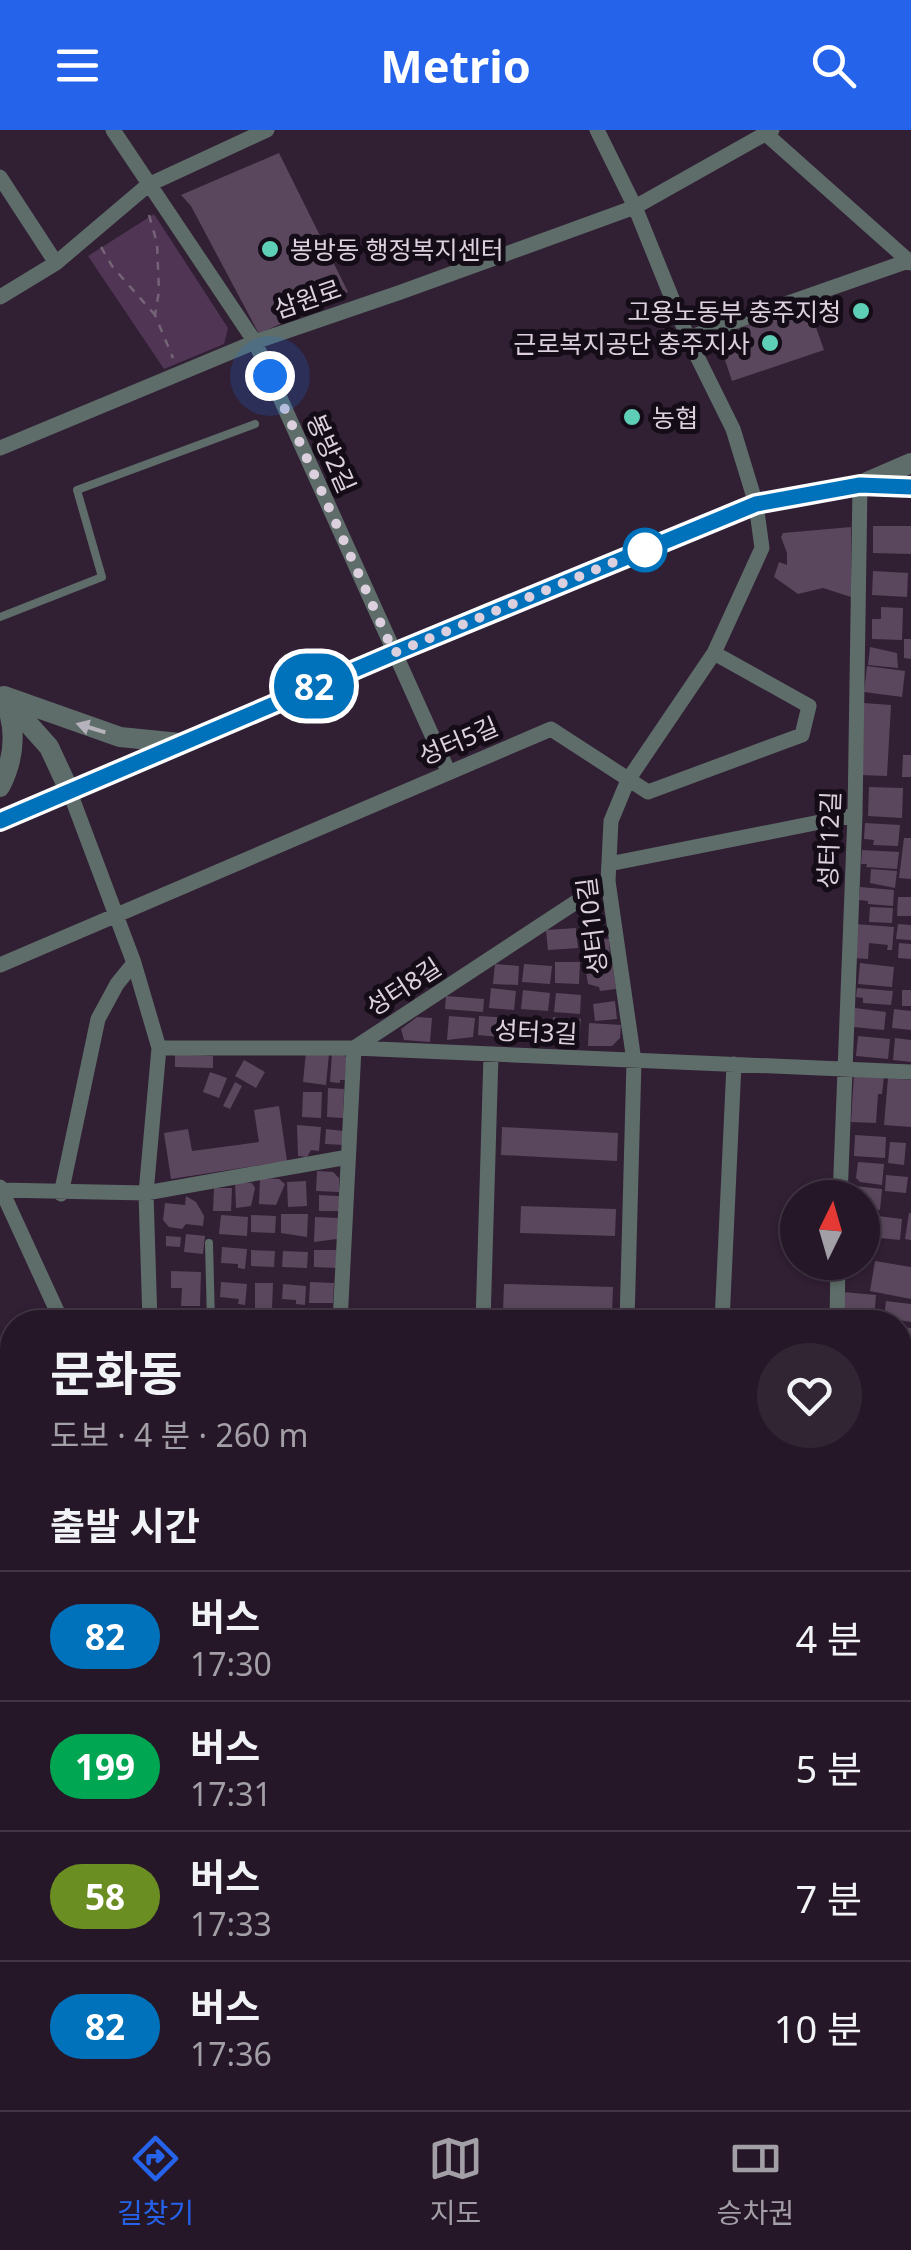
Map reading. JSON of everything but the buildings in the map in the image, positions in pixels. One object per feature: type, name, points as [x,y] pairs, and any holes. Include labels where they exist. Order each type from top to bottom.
[{"type":"street","name":"봉방2길","points":[[113,130],[255,342],[448,771]]},
{"type":"street","points":[[0,297],[56,263],[148,186],[268,130]]},
{"type":"street","points":[[598,130],[635,207],[688,338],[733,430],[756,504]]},
{"type":"street","points":[[688,338],[910,262],[769,132]]},
{"type":"street","name":"삼원로","points":[[0,448],[255,342],[635,207],[769,132]]},
{"type":"street","points":[[0,177],[56,263]]},
{"type":"street","points":[[860,485],[911,463]]},
{"type":"street","points":[[0,821],[756,504],[860,485],[911,487]]},
{"type":"street","name":"성터12길","points":[[840,1180],[855,815],[860,485]]},
{"type":"street","name":"성터10길","points":[[627,1310],[634,1061],[608,882],[610,821],[628,780],[714,653],[762,548],[756,504]]},
{"type":"street","points":[[628,780],[648,792],[802,735],[809,706],[714,653]]},
{"type":"street","points":[[2,694],[120,737],[182,743]]},
{"type":"street","points":[[0,788],[13,747],[13,720],[2,694]]},
{"type":"street","points":[[2,694],[49,747],[70,790],[134,963],[159,1048],[146,1193],[150,1310]]},
{"type":"street","name":"성터5길","points":[[0,966],[551,728],[628,780]]},
{"type":"street","points":[[609,864],[855,815]]},
{"type":"street","name":"성터8길","points":[[341,1310],[354,1048],[608,882]]},
{"type":"street","points":[[61,1194],[98,1019],[134,963]]},
{"type":"street","name":"성터3길","points":[[159,1048],[354,1048],[911,1072]]},
{"type":"street","points":[[482,1310],[491,1054]]},
{"type":"street","points":[[723,1310],[734,1064]]},
{"type":"street","points":[[56,1310],[0,1189],[61,1194],[146,1193],[348,1157]]},
{"type":"street","points":[[837,1310],[838,1280]]},
{"type":"lane","points":[[0,618],[102,577],[77,490],[255,424]]},
{"type":"lane","points":[[209,1242],[209,1310]]},
{"type":"path","points":[[149,214],[158,243],[155,316]]},
{"type":"path","points":[[101,247],[112,266],[155,316],[175,362]]},
{"type":"path","points":[[708,2110],[731,2110]]},
{"type":"shaded area","points":[[154,214],[228,328],[224,344],[164,369],[88,256]]},
{"type":"bus line","name":"82","points":[[0,821],[756,504],[860,485],[911,487]]},
{"type":"place","name":"봉방동 행정복지센터","points":[[270,249]]},
{"type":"place","name":"고용노동부 충주지청","points":[[861,311]]},
{"type":"place","name":"근로복지공단 충주지사","points":[[770,343]]},
{"type":"place","name":"농협","points":[[632,417]]},
{"type":"route","points":[[270,376],[394,653],[648,548],[645,550]]}]
